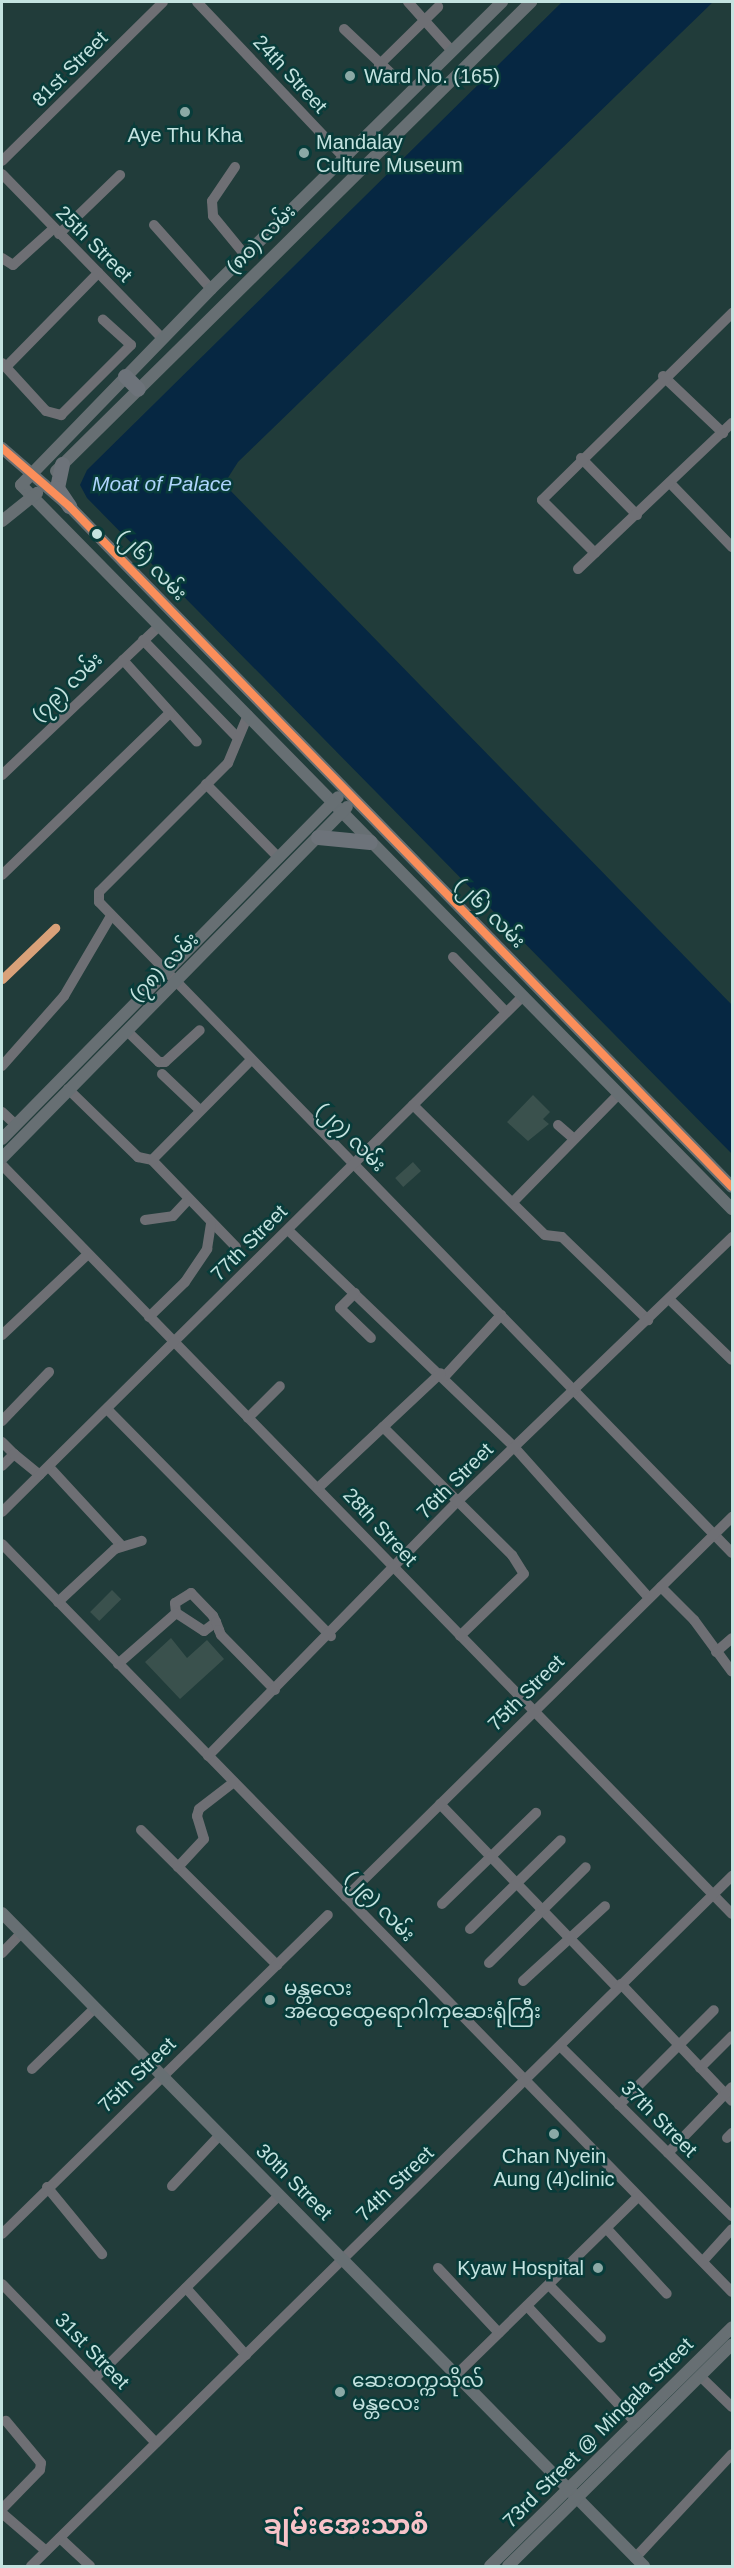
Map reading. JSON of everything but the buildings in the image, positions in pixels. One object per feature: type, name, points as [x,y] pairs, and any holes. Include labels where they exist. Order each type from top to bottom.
[{"type":"highway","points":[[125,376],[138,388]]},
{"type":"highway","points":[[62,464],[57,488],[69,507]]},
{"type":"highway","points":[[318,837],[370,842]]},
{"type":"main road","name":"(၈၀) လမ်း","points":[[21,485],[210,289],[502,2]]},
{"type":"main road","name":"(၈၀) လမ်း","points":[[2,521],[19,503],[33,497],[62,464],[138,388],[531,2]]},
{"type":"main road","name":"(၂၆) လမ်း","points":[[2,448],[17,463],[33,472],[69,507],[342,792],[732,1187]]},
{"type":"main road","points":[[17,463],[21,485],[19,503]]},
{"type":"main road","name":"(၂၆) လမ်း","points":[[21,485],[339,807],[520,998],[732,1209]]},
{"type":"main road","name":"(၇၈) လမ်း","points":[[2,1158],[68,1089],[178,982],[318,837],[339,807],[342,792]]},
{"type":"main road","name":"(၇၈) လမ်း","points":[[2,1139],[279,858],[339,807],[352,802]]},
{"type":"main road","name":"30th Street","points":[[2,1914],[343,2259],[638,2564]]},
{"type":"main road","name":"73rd Street @ Mingala Street","points":[[508,2566],[636,2423],[732,2327]]},
{"type":"main road","name":"73rd Street @ Mingala Street","points":[[490,2566],[571,2497],[701,2377],[732,2344]]},
{"type":"street","name":"81st Street","points":[[2,161],[163,2]]},
{"type":"street","name":"24th Street","points":[[197,2],[358,172]]},
{"type":"street","points":[[408,2],[452,51]]},
{"type":"street","points":[[379,65],[438,7]]},
{"type":"street","points":[[344,29],[379,65],[397,79]]},
{"type":"street","points":[[235,166],[212,201],[213,216],[245,255]]},
{"type":"street","name":"25th Street","points":[[2,174],[56,232],[162,338]]},
{"type":"street","points":[[2,258],[13,265],[56,232],[120,175]]},
{"type":"street","points":[[154,225],[210,289]]},
{"type":"street","points":[[98,273],[4,365],[46,411],[61,415],[131,345],[103,320]]},
{"type":"street","points":[[596,553],[541,504],[581,458],[663,376],[732,314]]},
{"type":"street","points":[[663,376],[723,433]]},
{"type":"street","points":[[578,569],[671,484],[732,423]]},
{"type":"street","points":[[581,458],[637,515]]},
{"type":"street","points":[[671,484],[732,547]]},
{"type":"street","name":"(၇၉) လမ်း","points":[[2,775],[159,626]]},
{"type":"street","points":[[143,640],[238,738]]},
{"type":"street","points":[[123,660],[197,742]]},
{"type":"street","points":[[2,875],[170,713]]},
{"type":"street","name":"(၂၇) လမ်း","points":[[248,715],[231,759],[99,892],[99,902],[178,982],[250,1061],[575,1388],[732,1553]]},
{"type":"street","points":[[206,784],[279,858]]},
{"type":"street","points":[[2,1066],[58,1003],[111,916]]},
{"type":"street","points":[[453,957],[506,1012]]},
{"type":"street","name":"77th Street","points":[[2,1512],[174,1344],[520,998]]},
{"type":"street","points":[[127,1031],[159,1062],[165,1062],[200,1030]]},
{"type":"street","points":[[152,1160],[250,1061]]},
{"type":"street","points":[[162,1074],[200,1110]]},
{"type":"street","points":[[68,1089],[138,1157],[152,1160],[188,1200],[236,1247]]},
{"type":"street","points":[[514,1201],[618,1096]]},
{"type":"street","points":[[413,1105],[514,1201],[545,1235],[562,1238],[648,1320]]},
{"type":"street","points":[[2,1112],[16,1125]]},
{"type":"street","points":[[558,1125],[574,1139]]},
{"type":"street","name":"28th Street","points":[[2,1165],[732,1914]]},
{"type":"street","points":[[145,1220],[173,1216],[188,1200]]},
{"type":"street","points":[[149,1317],[185,1282],[207,1249],[211,1223]]},
{"type":"street","points":[[288,1230],[443,1375],[515,1448],[649,1598]]},
{"type":"street","name":"76th Street","points":[[208,1756],[331,1636],[457,1502],[670,1300],[732,1237]]},
{"type":"street","points":[[2,1335],[88,1254]]},
{"type":"street","points":[[355,1293],[340,1308],[371,1338]]},
{"type":"street","points":[[670,1300],[732,1359]]},
{"type":"street","points":[[318,1488],[383,1426],[443,1375],[501,1315]]},
{"type":"street","points":[[2,1421],[49,1372]]},
{"type":"street","points":[[248,1418],[280,1386]]},
{"type":"street","points":[[107,1409],[331,1636]]},
{"type":"street","points":[[383,1426],[524,1574],[460,1636]]},
{"type":"street","points":[[2,1442],[40,1475]]},
{"type":"street","points":[[2,1466],[14,1454]]},
{"type":"street","points":[[48,1467],[122,1546]]},
{"type":"street","name":"75th Street","points":[[346,1898],[532,1711],[732,1517]]},
{"type":"street","points":[[58,1602],[122,1546],[142,1541]]},
{"type":"street","name":"(၂၉) လမ်း","points":[[2,1544],[732,2292]]},
{"type":"street","points":[[661,1587],[732,1672]]},
{"type":"street","points":[[176,1613],[175,1603],[188,1591],[216,1622],[221,1635],[275,1690]]},
{"type":"street","points":[[118,1664],[176,1613]]},
{"type":"street","points":[[176,1613],[206,1632],[216,1622]]},
{"type":"street","points":[[716,1652],[732,1638]]},
{"type":"street","points":[[178,1867],[204,1839],[197,1816],[199,1809],[234,1782]]},
{"type":"street","points":[[440,1804],[569,1939],[681,2044],[700,2068],[730,2094],[668,2153]]},
{"type":"street","points":[[442,1904],[536,1813]]},
{"type":"street","points":[[141,1830],[277,1965]]},
{"type":"street","points":[[470,1929],[561,1840]]},
{"type":"street","points":[[489,1963],[586,1867]]},
{"type":"street","name":"74th Street","points":[[31,2566],[526,2082],[619,1986],[732,1876]]},
{"type":"street","points":[[524,1981],[605,1906]]},
{"type":"street","name":"75th Street","points":[[2,2234],[33,2194],[47,2187],[328,1915]]},
{"type":"street","points":[[2,1953],[21,1933]]},
{"type":"street","points":[[32,2069],[95,2008]]},
{"type":"street","points":[[619,2105],[714,2010]]},
{"type":"street","points":[[700,2068],[732,2036]]},
{"type":"street","name":"37th Street","points":[[560,2046],[732,2216]]},
{"type":"street","points":[[172,2186],[219,2136]]},
{"type":"street","points":[[47,2187],[102,2254]]},
{"type":"street","points":[[94,2379],[279,2194]]},
{"type":"street","points":[[455,2376],[638,2197]]},
{"type":"street","points":[[607,2229],[667,2294]]},
{"type":"street","points":[[703,2261],[732,2229]]},
{"type":"street","points":[[438,2268],[500,2333]]},
{"type":"street","name":"31st Street","points":[[2,2284],[156,2443]]},
{"type":"street","points":[[549,2285],[601,2338]]},
{"type":"street","points":[[186,2288],[246,2355]]},
{"type":"street","points":[[527,2306],[636,2423]]},
{"type":"street","points":[[701,2377],[732,2407]]},
{"type":"street","points":[[6,2421],[41,2463],[2,2511],[46,2551]]},
{"type":"street","points":[[638,2564],[732,2454]]},
{"type":"street","points":[[60,2538],[90,2566]]},
{"type":"water","name":"Moat of Palace","points":[[562,2],[713,2],[238,462],[224,484],[732,1005],[732,1154],[87,498],[80,485],[87,470]]},
{"type":"transit line","points":[[2,448],[69,506],[732,1187]]},
{"type":"transit line","points":[[2,979],[55,928]]},
{"type":"place","name":"Ward No. (165)","points":[[350,76]]},
{"type":"place","name":"Aye Thu Kha","points":[[185,112]]},
{"type":"place","name":"Mandalay Culture Museum","points":[[304,153]]},
{"type":"place","name":"မန္တလေး အထွေထွေရောဂါကုဆေးရုံကြီး","points":[[270,2000]]},
{"type":"place","name":"Chan Nyein Aung (4)clinic","points":[[554,2134]]},
{"type":"place","name":"Kyaw Hospital","points":[[598,2268]]},
{"type":"place","name":"ဆေးတက္ကသိုလ် မန္တလေး","points":[[340,2392]]},
{"type":"district","name":"ချမ်းအေးသာစံ","points":[[346,2526]]}]
